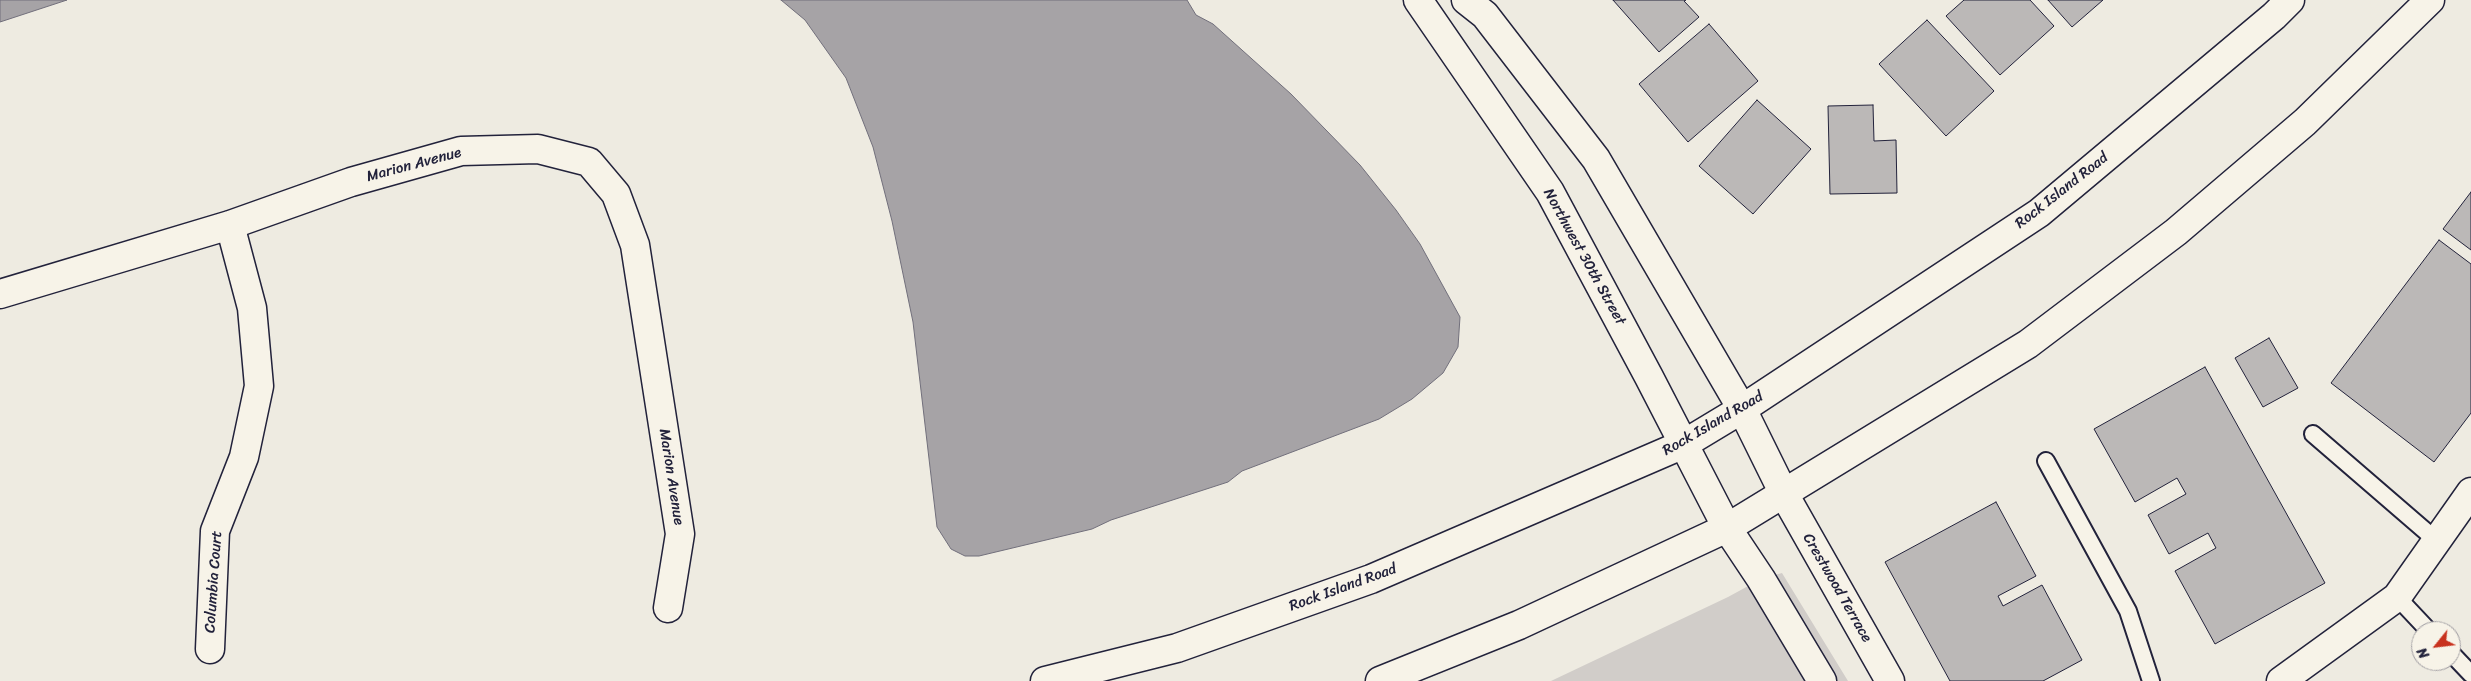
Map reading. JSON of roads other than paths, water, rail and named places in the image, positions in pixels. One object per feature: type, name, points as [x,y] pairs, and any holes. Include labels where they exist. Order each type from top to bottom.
[{"type":"street","name":"Northwest 30th Street","points":[[1418,0],[1550,192],[1727,528]]},
{"type":"street","points":[[1466,0],[1485,15],[1596,159],[1742,409],[1784,494]]},
{"type":"street","name":"Rock Island Road","points":[[1045,681],[1177,648],[1372,580],[1684,444],[1742,409],[2039,213],[2274,16],[2290,0]]},
{"type":"street","points":[[1380,681],[1518,625],[1727,528],[2028,344],[2168,238],[2305,122],[2430,0]]},
{"type":"street","name":"Marion Avenue","points":[[0,294],[230,225],[351,182],[461,151],[538,149],[589,162],[616,194],[635,244],[680,534],[668,608]]},
{"type":"street","name":"Columbia Court","points":[[210,649],[215,532],[244,457],[258,386],[252,308],[230,225]]},
{"type":"street","points":[[2281,681],[2397,597],[2471,492]]},
{"type":"street","name":"Crestwood Terrace","points":[[1784,494],[1890,681]]},
{"type":"street","points":[[1727,528],[1822,681]]},
{"type":"lane","points":[[2313,434],[2437,541]]},
{"type":"lane","points":[[2046,461],[2128,611],[2151,681]]},
{"type":"lane","points":[[2397,597],[2420,621]]},
{"type":"lane","points":[[2461,664],[2471,674]]}]
